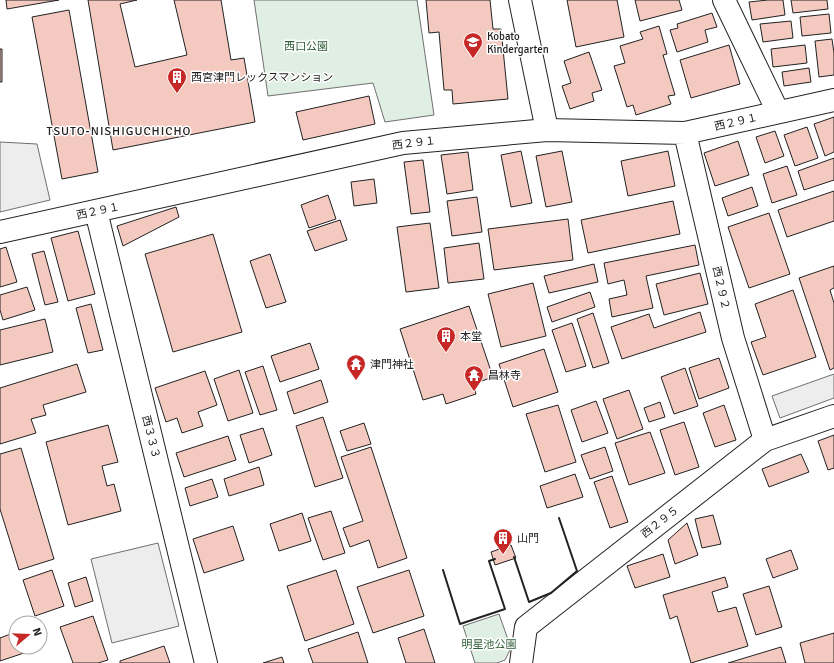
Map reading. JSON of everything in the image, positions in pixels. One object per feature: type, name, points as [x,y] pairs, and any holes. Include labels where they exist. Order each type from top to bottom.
[{"type":"street","points":[[520,0],[547,130]]},
{"type":"street","points":[[724,0],[778,112]]},
{"type":"street","name":"西２９１","points":[[0,232],[96,212],[402,143],[547,130],[685,133],[834,100]]},
{"type":"street","name":"西２９２","points":[[685,133],[733,338],[765,440]]},
{"type":"street","name":"西３３３","points":[[96,212],[206,663]]},
{"type":"street","name":"西２９５","points":[[522,663],[526,627],[765,440],[834,416]]},
{"type":"green space","name":"西口公園","points":[[254,0],[417,0],[434,115],[385,122],[373,83],[268,96]]},
{"type":"green space","name":"明星池公園","points":[[499,614],[511,648],[505,660],[497,663],[475,663],[463,626]]},
{"type":"shaded area","points":[[0,142],[37,144],[50,200],[0,212]]},
{"type":"shaded area","points":[[834,374],[834,398],[780,418],[772,396]]},
{"type":"shaded area","points":[[158,543],[179,626],[112,643],[91,559]]},
{"type":"building","points":[[6,0],[59,0],[7,9]]},
{"type":"building","name":"西宮津門レックスマンション","points":[[88,0],[137,0],[120,4],[135,67],[187,55],[174,0],[221,0],[231,60],[244,58],[255,122],[113,150]]},
{"type":"building","name":"Kobato Kindergarten","points":[[426,0],[490,0],[493,29],[501,29],[508,99],[453,104],[452,90],[444,90],[439,32],[429,33]]},
{"type":"building","points":[[567,0],[617,0],[624,37],[576,47]]},
{"type":"building","points":[[635,0],[679,0],[682,10],[640,21]]},
{"type":"building","points":[[783,0],[785,15],[752,20],[749,2]]},
{"type":"building","points":[[791,0],[827,0],[828,9],[793,13]]},
{"type":"building","points":[[69,10],[98,172],[62,179],[32,17]]},
{"type":"building","points":[[712,13],[717,27],[705,30],[708,42],[677,52],[670,30],[678,28],[677,24]]},
{"type":"building","points":[[829,14],[831,33],[802,36],[800,17]]},
{"type":"building","points":[[791,21],[793,38],[763,42],[760,24]]},
{"type":"building","points":[[659,26],[667,54],[663,55],[675,95],[668,96],[671,104],[636,115],[633,105],[627,107],[614,66],[625,63],[620,46],[643,39],[640,32]]},
{"type":"building","points":[[832,39],[834,53],[834,75],[819,77],[815,41]]},
{"type":"building","points":[[729,45],[740,84],[691,98],[680,60]]},
{"type":"building","points":[[805,45],[807,63],[773,67],[771,49]]},
{"type":"building","points":[[0,49],[2,49],[2,82],[0,82]]},
{"type":"building","points":[[589,52],[602,90],[592,93],[594,101],[570,109],[562,86],[571,83],[564,61]]},
{"type":"building","points":[[809,68],[811,82],[784,86],[782,72]]},
{"type":"building","points":[[369,96],[375,124],[303,140],[296,112]]},
{"type":"building","points":[[834,117],[834,152],[825,156],[814,124]]},
{"type":"building","points":[[807,127],[818,158],[795,166],[784,135]]},
{"type":"building","points":[[775,131],[784,156],[765,163],[756,137]]},
{"type":"building","points":[[738,141],[749,175],[715,186],[704,153]]},
{"type":"building","points":[[521,151],[532,203],[511,207],[501,155]]},
{"type":"building","points":[[562,151],[572,202],[546,207],[536,156]]},
{"type":"building","points":[[668,151],[675,186],[628,196],[621,161]]},
{"type":"building","points":[[468,152],[473,190],[447,194],[441,155]]},
{"type":"building","points":[[834,158],[834,180],[804,190],[798,171]]},
{"type":"building","points":[[423,160],[430,212],[411,214],[404,162]]},
{"type":"building","points":[[787,166],[797,195],[772,203],[763,174]]},
{"type":"building","points":[[374,179],[377,203],[354,206],[351,182]]},
{"type":"building","points":[[752,187],[758,206],[728,216],[722,198]]},
{"type":"building","points":[[834,191],[834,221],[787,237],[778,210]]},
{"type":"building","points":[[328,195],[336,219],[309,228],[301,205]]},
{"type":"building","points":[[477,197],[482,232],[452,236],[447,201]]},
{"type":"building","points":[[673,201],[680,234],[588,253],[581,220]]},
{"type":"building","points":[[176,207],[179,217],[123,246],[117,226]]},
{"type":"building","points":[[769,213],[790,274],[749,288],[728,227]]},
{"type":"building","points":[[568,219],[573,260],[494,270],[488,229]]},
{"type":"building","points":[[340,220],[347,240],[315,251],[307,231]]},
{"type":"building","points":[[430,223],[439,288],[406,292],[397,227]]},
{"type":"building","points":[[78,231],[95,294],[68,301],[51,238]]},
{"type":"building","points":[[213,234],[242,332],[173,352],[145,254]]},
{"type":"building","points":[[479,243],[484,279],[448,283],[444,248]]},
{"type":"building","points":[[695,245],[699,265],[646,276],[653,308],[612,317],[609,299],[627,295],[624,280],[608,284],[604,263]]},
{"type":"building","points":[[6,247],[17,282],[0,287],[0,249]]},
{"type":"building","points":[[44,251],[58,302],[45,305],[32,254]]},
{"type":"building","points":[[270,254],[286,302],[266,308],[250,261]]},
{"type":"building","points":[[594,264],[598,282],[549,293],[544,276]]},
{"type":"building","points":[[834,266],[834,288],[830,290],[834,303],[834,368],[830,370],[799,278]]},
{"type":"building","points":[[700,273],[708,304],[664,315],[656,284]]},
{"type":"building","points":[[533,283],[546,336],[501,347],[488,294]]},
{"type":"building","points":[[27,287],[35,310],[3,320],[0,310],[0,295]]},
{"type":"building","points":[[793,290],[816,357],[763,375],[751,342],[766,337],[755,304]]},
{"type":"building","points":[[590,292],[595,307],[552,322],[547,307]]},
{"type":"building","points":[[91,304],[103,350],[88,353],[76,308]]},
{"type":"building","name":"本堂","points":[[469,306],[493,377],[473,384],[476,394],[446,404],[443,394],[423,400],[400,329]]},
{"type":"building","points":[[700,312],[706,332],[622,359],[611,327],[649,314],[654,328]]},
{"type":"building","points":[[593,313],[609,363],[593,368],[577,319]]},
{"type":"building","points":[[45,319],[53,352],[0,365],[0,330]]},
{"type":"building","points":[[572,323],[586,366],[566,372],[552,330]]},
{"type":"building","points":[[310,343],[319,369],[280,382],[271,356]]},
{"type":"building","points":[[544,349],[558,392],[513,407],[499,364]]},
{"type":"building","points":[[719,358],[729,388],[699,399],[689,368]]},
{"type":"building","points":[[77,364],[86,392],[43,405],[46,415],[31,419],[36,433],[0,444],[0,388]]},
{"type":"building","points":[[263,366],[277,410],[260,415],[245,372]]},
{"type":"building","points":[[685,368],[698,406],[674,414],[661,377]]},
{"type":"building","points":[[239,370],[253,413],[228,421],[214,379]]},
{"type":"building","points":[[205,371],[217,405],[198,412],[203,426],[182,433],[177,418],[166,422],[155,388]]},
{"type":"building","points":[[321,380],[328,402],[294,414],[287,392]]},
{"type":"building","points":[[629,390],[643,429],[617,439],[603,399]]},
{"type":"building","points":[[596,401],[608,433],[582,442],[571,410]]},
{"type":"building","points":[[660,402],[665,417],[649,422],[644,408]]},
{"type":"building","points":[[558,405],[576,462],[545,472],[526,414]]},
{"type":"building","points":[[724,405],[736,440],[715,447],[703,413]]},
{"type":"building","points":[[323,417],[343,478],[315,487],[296,426]]},
{"type":"building","points":[[684,422],[699,467],[675,475],[660,430]]},
{"type":"building","points":[[364,423],[371,444],[347,451],[340,431]]},
{"type":"building","points":[[108,425],[118,462],[102,466],[107,486],[114,484],[121,511],[68,525],[46,442]]},
{"type":"building","points":[[263,428],[272,455],[249,463],[240,435]]},
{"type":"building","points":[[650,432],[665,473],[629,485],[615,443]]},
{"type":"building","points":[[834,435],[834,468],[828,470],[818,441]]},
{"type":"building","points":[[228,436],[236,460],[184,477],[176,453]]},
{"type":"building","points":[[371,447],[407,558],[378,568],[369,540],[350,547],[343,528],[363,521],[341,457]]},
{"type":"building","points":[[605,447],[613,471],[590,479],[581,455]]},
{"type":"building","points":[[21,448],[54,559],[19,570],[0,509],[0,454]]},
{"type":"building","points":[[801,454],[809,472],[769,487],[762,469]]},
{"type":"building","points":[[259,467],[264,485],[229,496],[224,479]]},
{"type":"building","points":[[575,474],[583,497],[547,508],[540,486]]},
{"type":"building","points":[[612,476],[628,522],[610,528],[594,482]]},
{"type":"building","points":[[212,479],[218,497],[190,506],[185,488]]},
{"type":"building","points":[[331,511],[345,553],[323,560],[308,518]]},
{"type":"building","points":[[302,513],[311,541],[279,551],[270,524]]},
{"type":"building","points":[[713,515],[721,544],[702,548],[695,519]]},
{"type":"building","points":[[687,523],[698,555],[675,564],[668,540]]},
{"type":"building","points":[[233,526],[244,560],[204,573],[193,539]]},
{"type":"building","name":"山門","points":[[511,545],[516,558],[495,565],[491,552]]},
{"type":"building","points":[[791,550],[798,569],[773,578],[766,559]]},
{"type":"building","points":[[663,554],[670,577],[635,588],[627,566]]},
{"type":"building","points":[[52,570],[64,606],[35,615],[23,580]]},
{"type":"building","points":[[336,570],[354,624],[305,641],[287,586]]},
{"type":"building","points":[[409,570],[424,616],[373,633],[357,587]]},
{"type":"building","points":[[86,577],[93,601],[75,607],[68,583]]},
{"type":"building","points":[[725,577],[728,587],[712,592],[718,612],[736,607],[748,646],[691,663],[677,616],[670,619],[663,595]]},
{"type":"building","points":[[769,586],[782,627],[756,635],[743,594]]},
{"type":"building","points":[[93,616],[108,660],[98,663],[73,663],[60,627]]},
{"type":"building","points":[[424,629],[435,663],[406,663],[398,638]]},
{"type":"building","points":[[358,632],[368,663],[313,663],[308,649]]},
{"type":"building","points":[[834,633],[834,663],[805,663],[800,643]]},
{"type":"building","points":[[8,635],[8,655],[18,655],[0,661],[0,638]]},
{"type":"building","points":[[164,646],[170,663],[120,663],[120,661]]},
{"type":"building","points":[[781,647],[786,663],[728,663]]},
{"type":"building","points":[[282,657],[284,663],[263,663]]},
{"type":"wall","points":[[514,557],[529,602],[551,593],[577,571],[559,518]]},
{"type":"wall","points":[[443,570],[460,624],[505,609],[489,561],[495,559]]},
{"type":"place","name":"Kobato Kindergarten","points":[[473,59]]},
{"type":"place","name":"西宮津門レックスマンション","points":[[177,94]]},
{"type":"place","name":"本堂","points":[[446,353]]},
{"type":"place","name":"津門神社","points":[[356,381]]},
{"type":"place","name":"昌林寺","points":[[474,392]]},
{"type":"place","name":"山門","points":[[503,555]]},
{"type":"district","name":"TSUTO-NISHIGUCHICHO","points":[[119,131]]}]
